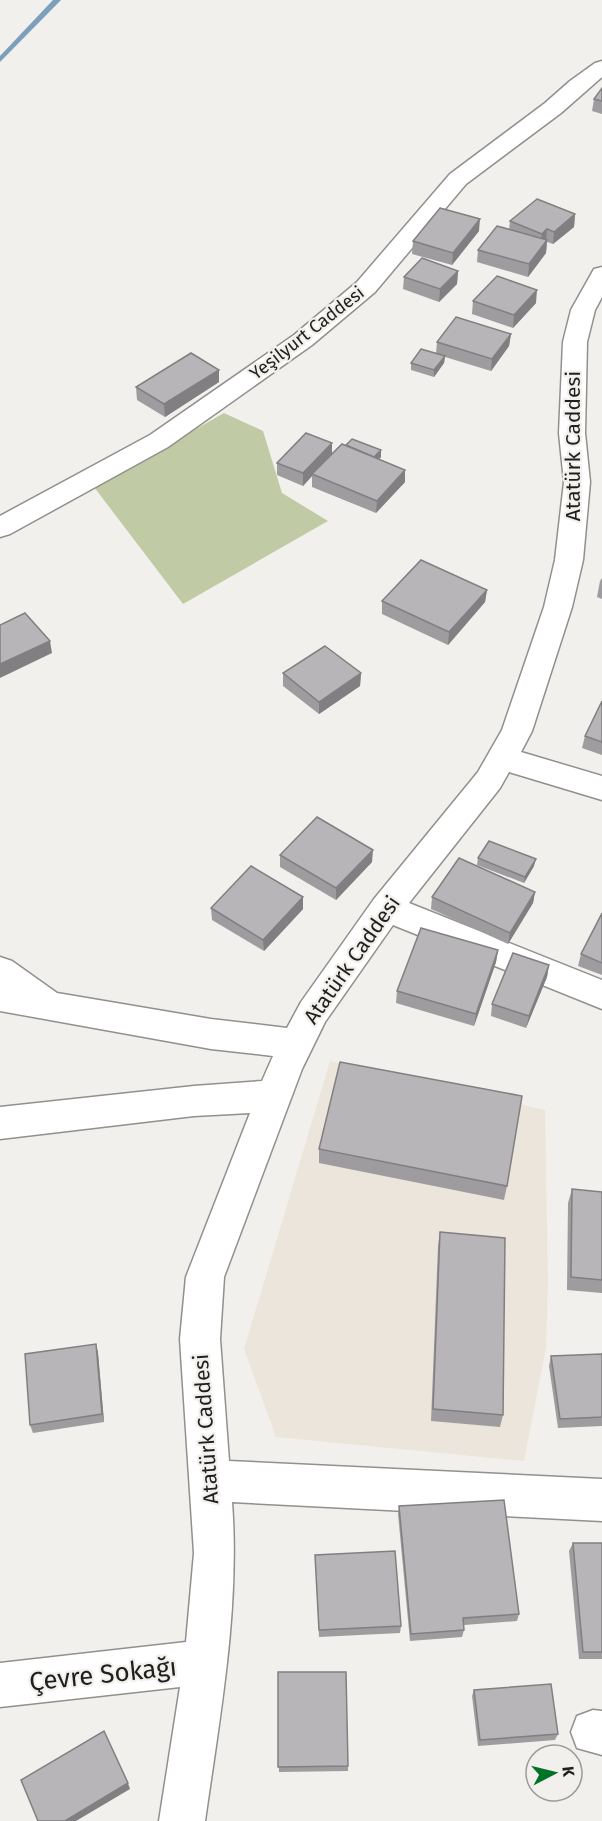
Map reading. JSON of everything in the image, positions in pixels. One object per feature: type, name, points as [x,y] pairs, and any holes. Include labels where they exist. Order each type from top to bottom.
[{"type":"street","name":"Yeşilyurt Caddesi","points":[[0,528],[159,441],[303,340],[366,287],[463,174],[553,108],[577,85],[602,68]]},
{"type":"street","name":"Atatürk Caddesi","points":[[182,1821],[207,1662],[214,1553],[200,1339],[205,1277],[297,1044],[313,1012],[386,908],[489,780],[517,731],[558,607],[569,560],[577,482],[572,433],[575,342],[583,310],[602,274]]},
{"type":"street","points":[[502,757],[541,772],[602,788]]},
{"type":"street","points":[[386,908],[602,995]]},
{"type":"street","points":[[0,971],[50,1005]]},
{"type":"street","points":[[0,997],[211,1034],[297,1044]]},
{"type":"street","points":[[0,1123],[194,1101],[276,1096]]},
{"type":"street","points":[[211,1480],[483,1496],[602,1500]]},
{"type":"street","name":"Çevre Sokağı","points":[[0,1685],[207,1662]]},
{"type":"shaded area","points":[[330,1061],[545,1110],[548,1282],[546,1348],[524,1461],[276,1437],[244,1349]]},
{"type":"green space","points":[[224,413],[263,431],[282,493],[328,521],[183,604],[94,487]]},
{"type":"building","points":[[602,88],[602,101],[594,99]]},
{"type":"building","points":[[537,199],[575,214],[554,232],[547,229],[542,234],[510,221]]},
{"type":"building","points":[[440,208],[480,219],[453,253],[413,241]]},
{"type":"building","points":[[497,226],[547,240],[529,264],[478,250]]},
{"type":"building","points":[[422,258],[458,271],[440,289],[404,277]]},
{"type":"building","points":[[497,276],[537,290],[514,315],[473,301]]},
{"type":"building","points":[[456,317],[511,334],[492,359],[437,342]]},
{"type":"building","points":[[421,349],[445,356],[434,370],[411,363]]},
{"type":"building","points":[[191,353],[219,370],[164,404],[136,387]]},
{"type":"building","points":[[306,433],[332,443],[303,473],[277,463]]},
{"type":"building","points":[[352,439],[381,450],[374,457],[346,445]]},
{"type":"building","points":[[342,444],[405,470],[377,501],[312,474]]},
{"type":"building","points":[[421,560],[487,590],[449,632],[382,601]]},
{"type":"building","points":[[25,613],[50,641],[0,664],[0,625]]},
{"type":"building","points":[[325,646],[361,673],[319,702],[283,673]]},
{"type":"building","points":[[602,701],[602,742],[585,736]]},
{"type":"building","points":[[317,817],[373,850],[336,888],[280,855]]},
{"type":"building","points":[[489,841],[536,859],[525,877],[478,858]]},
{"type":"building","points":[[459,858],[535,892],[510,933],[432,897]]},
{"type":"building","points":[[251,866],[303,897],[263,940],[211,908]]},
{"type":"building","points":[[602,913],[602,963],[581,954]]},
{"type":"building","points":[[421,928],[498,950],[476,1014],[397,991]]},
{"type":"building","points":[[513,953],[549,965],[529,1016],[492,1004]]},
{"type":"building","points":[[340,1062],[522,1096],[507,1186],[319,1149]]},
{"type":"building","points":[[572,1189],[602,1192],[602,1280],[571,1277]]},
{"type":"building","points":[[440,1232],[505,1238],[503,1415],[433,1409]]},
{"type":"building","points":[[96,1344],[102,1414],[30,1425],[25,1354]]},
{"type":"building","points":[[602,1354],[602,1417],[560,1419],[551,1356]]},
{"type":"building","points":[[504,1500],[519,1614],[463,1618],[464,1630],[411,1634],[399,1506]]},
{"type":"building","points":[[573,1543],[602,1543],[602,1652],[583,1652]]},
{"type":"building","points":[[395,1551],[401,1626],[319,1630],[315,1555]]},
{"type":"building","points":[[278,1672],[346,1672],[348,1766],[278,1767]]},
{"type":"building","points":[[551,1684],[558,1734],[480,1740],[474,1690]]},
{"type":"building","points":[[104,1731],[128,1783],[65,1821],[38,1821],[21,1780]]},
{"type":"waterway","points":[[0,60],[57,0]]}]
